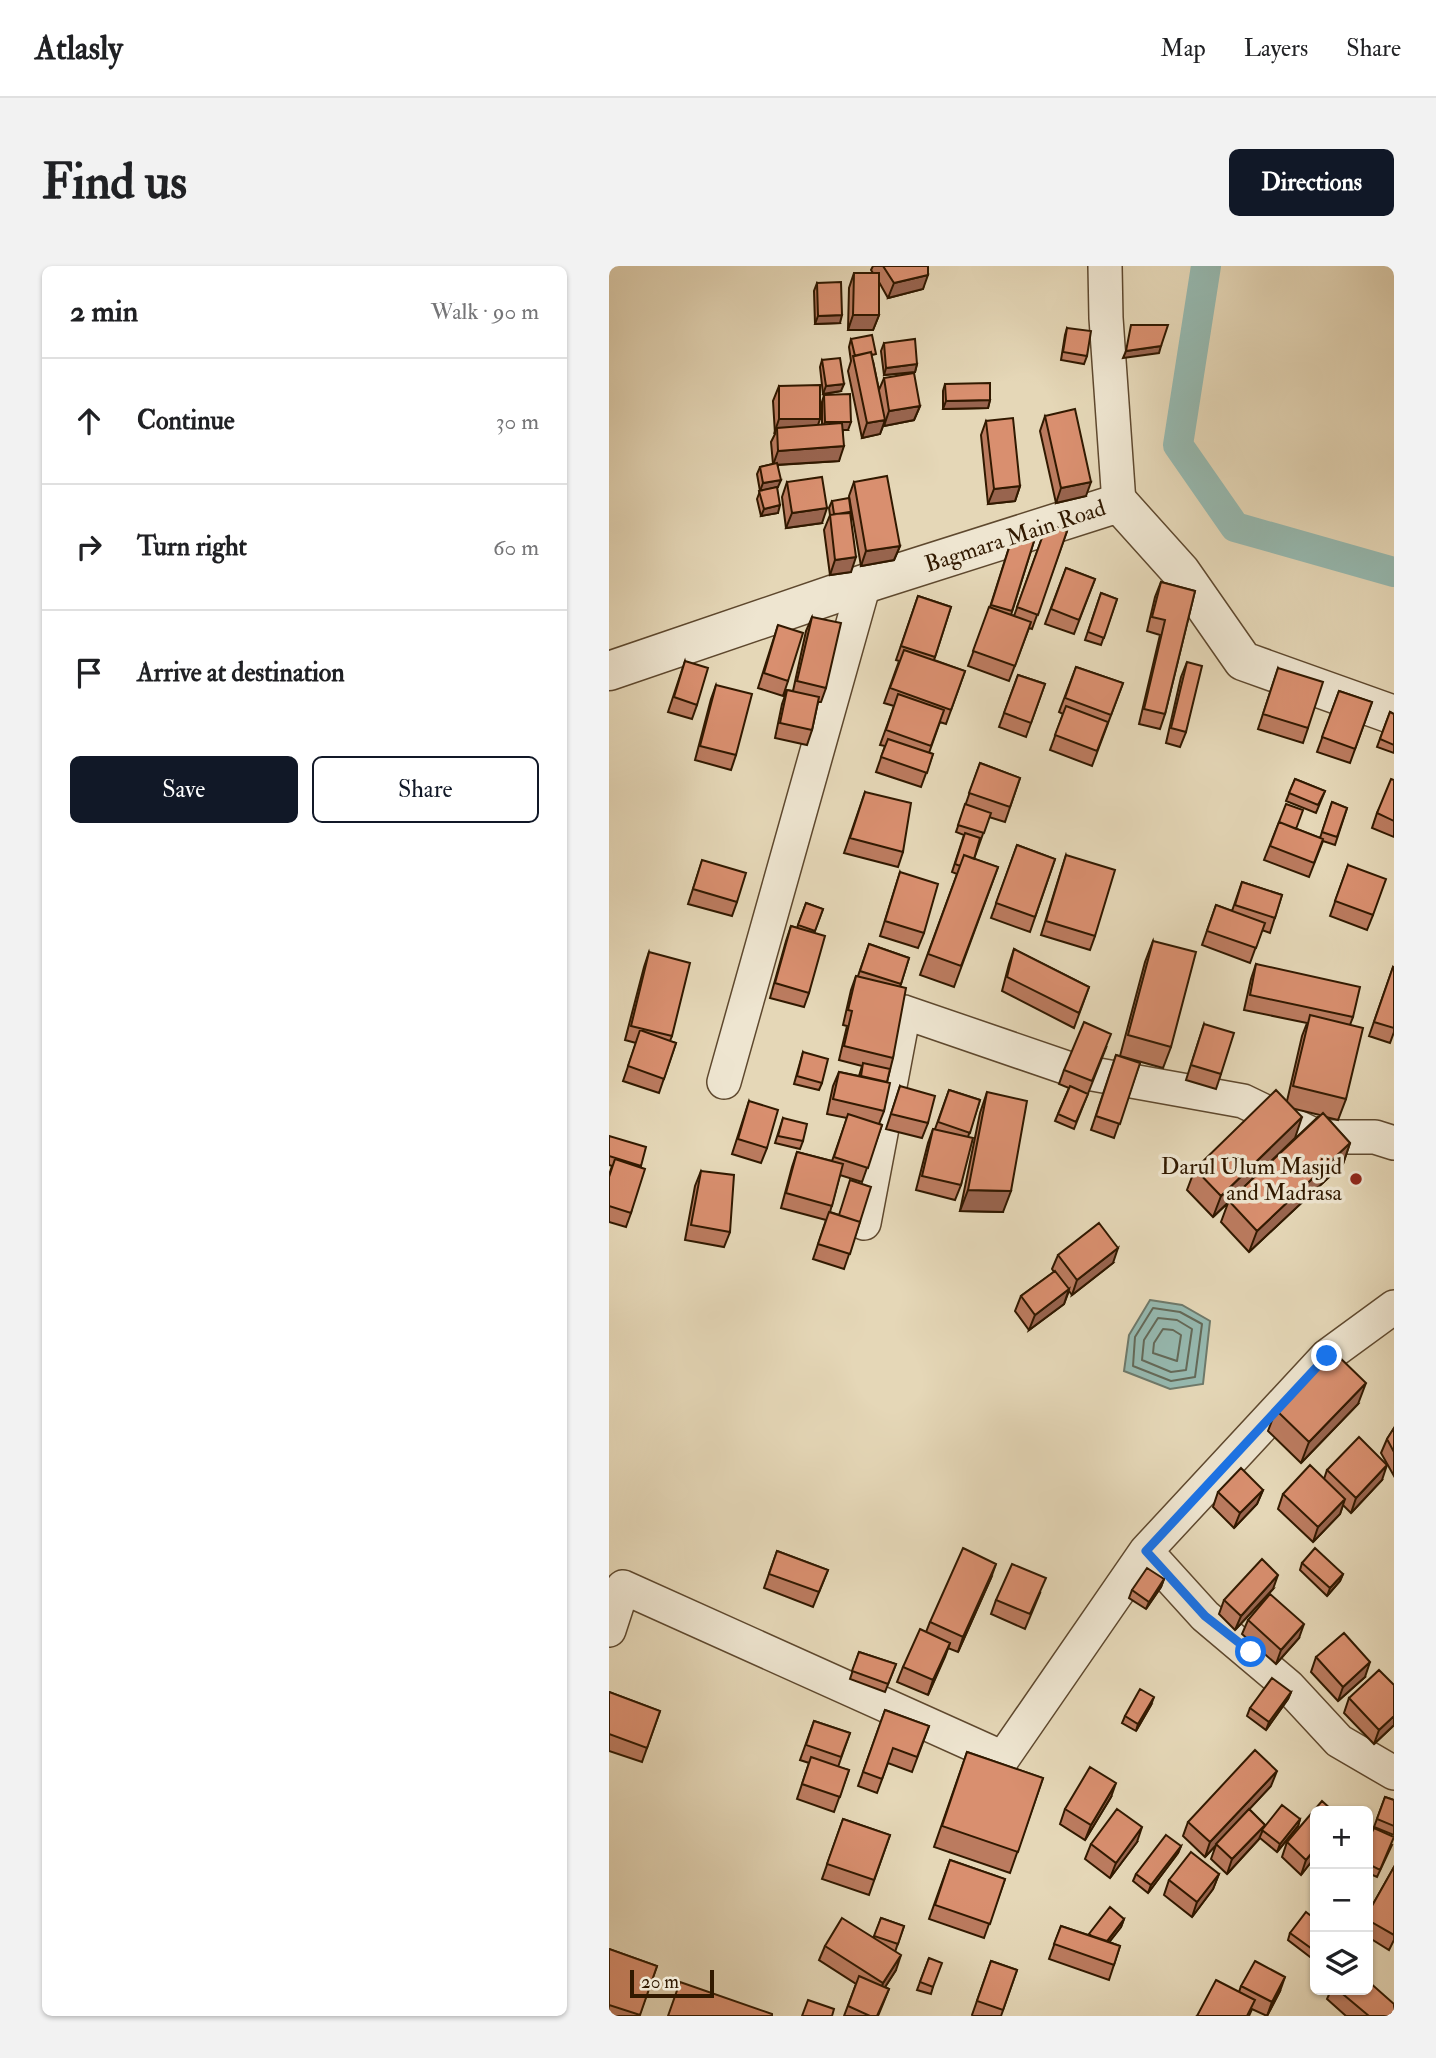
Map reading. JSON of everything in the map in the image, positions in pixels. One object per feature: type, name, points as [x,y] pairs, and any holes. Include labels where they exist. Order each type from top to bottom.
[{"type":"street","points":[[1105,266],[1119,503]]},
{"type":"street","name":"Bagmara Main Road","points":[[609,671],[864,584],[1119,503],[1181,572],[1243,661],[1394,715]]},
{"type":"street","points":[[724,1082],[864,584]]},
{"type":"street","points":[[864,1223],[904,1012],[1076,1071],[1243,1101],[1318,1137],[1375,1137],[1394,1143]]},
{"type":"street","points":[[609,1630],[623,1587],[1003,1758],[1146,1551],[1327,1356],[1394,1307]]},
{"type":"street","points":[[1146,1551],[1205,1616],[1288,1686],[1339,1741],[1394,1773]]},
{"type":"water","points":[[1150,1300],[1182,1305],[1210,1321],[1203,1384],[1170,1389],[1124,1371],[1129,1335]]},
{"type":"building","points":[[883,266],[928,266],[928,275],[894,283]]},
{"type":"building","points":[[854,273],[879,273],[879,315],[853,315]]},
{"type":"building","points":[[841,282],[842,315],[818,316],[817,283]]},
{"type":"building","points":[[1131,325],[1168,325],[1161,346],[1126,351]]},
{"type":"building","points":[[1067,328],[1091,331],[1087,356],[1063,352]]},
{"type":"building","points":[[872,335],[876,354],[872,355],[871,352],[855,356],[851,339]]},
{"type":"building","points":[[915,339],[917,364],[886,368],[884,343]]},
{"type":"building","points":[[871,352],[885,420],[867,423],[853,356]]},
{"type":"building","points":[[840,358],[844,384],[826,386],[822,360]]},
{"type":"building","points":[[914,373],[920,406],[889,411],[884,378]]},
{"type":"building","points":[[990,383],[990,400],[946,401],[945,384]]},
{"type":"building","points":[[820,385],[820,419],[779,419],[779,386]]},
{"type":"building","points":[[850,394],[851,422],[825,422],[824,395]]},
{"type":"building","points":[[1075,409],[1091,482],[1061,488],[1045,416]]},
{"type":"building","points":[[1013,418],[1020,486],[994,489],[986,421]]},
{"type":"building","points":[[842,423],[844,446],[778,451],[777,428]]},
{"type":"building","points":[[777,463],[781,480],[763,483],[760,467]]},
{"type":"building","points":[[887,476],[900,546],[866,551],[854,482]]},
{"type":"building","points":[[822,477],[827,508],[792,513],[787,482]]},
{"type":"building","points":[[777,487],[780,505],[764,509],[759,491]]},
{"type":"building","points":[[849,498],[851,513],[834,514],[832,501]]},
{"type":"building","points":[[850,512],[856,557],[835,560],[830,515]]},
{"type":"building","points":[[1047,524],[1067,531],[1038,615],[1017,607]]},
{"type":"building","points":[[1014,532],[1035,538],[1012,611],[991,605]]},
{"type":"building","points":[[1066,568],[1095,579],[1079,620],[1051,609]]},
{"type":"building","points":[[1161,582],[1195,591],[1165,714],[1144,709],[1165,620],[1152,617]]},
{"type":"building","points":[[1101,593],[1117,599],[1104,638],[1088,632]]},
{"type":"building","points":[[918,596],[951,607],[935,657],[901,646]]},
{"type":"building","points":[[989,607],[1031,622],[1015,666],[973,651]]},
{"type":"building","points":[[812,617],[841,623],[826,688],[797,681]]},
{"type":"building","points":[[778,625],[803,633],[788,681],[764,673]]},
{"type":"building","points":[[904,650],[965,671],[951,710],[890,688]]},
{"type":"building","points":[[685,661],[708,668],[697,705],[674,697]]},
{"type":"building","points":[[1187,662],[1202,666],[1186,732],[1171,728]]},
{"type":"building","points":[[1076,667],[1123,683],[1111,715],[1065,698]]},
{"type":"building","points":[[1278,668],[1323,682],[1308,728],[1263,714]]},
{"type":"building","points":[[1018,675],[1045,684],[1031,723],[1004,713]]},
{"type":"building","points":[[716,685],[752,694],[736,755],[700,746]]},
{"type":"building","points":[[787,690],[819,697],[812,730],[780,723]]},
{"type":"building","points":[[1339,691],[1372,702],[1355,749],[1322,737]]},
{"type":"building","points":[[898,694],[944,710],[931,746],[886,730]]},
{"type":"building","points":[[1066,706],[1108,722],[1097,751],[1055,735]]},
{"type":"building","points":[[1390,712],[1394,714],[1394,745],[1380,739]]},
{"type":"building","points":[[888,739],[933,754],[927,773],[881,757]]},
{"type":"building","points":[[980,763],[1020,778],[1010,807],[969,793]]},
{"type":"building","points":[[1295,779],[1325,791],[1318,805],[1289,793]]},
{"type":"building","points":[[1391,779],[1394,780],[1394,821],[1377,813]]},
{"type":"building","points":[[865,792],[911,803],[903,852],[850,838]]},
{"type":"building","points":[[1332,802],[1347,808],[1337,837],[1322,832]]},
{"type":"building","points":[[965,804],[991,813],[984,833],[958,825]]},
{"type":"building","points":[[1286,804],[1303,810],[1296,829],[1279,822]]},
{"type":"building","points":[[1279,822],[1323,839],[1314,863],[1270,846]]},
{"type":"building","points":[[965,833],[980,838],[974,859],[964,855],[960,866],[955,864]]},
{"type":"building","points":[[1017,845],[1055,859],[1035,917],[996,903]]},
{"type":"building","points":[[964,855],[998,867],[961,966],[928,954]]},
{"type":"building","points":[[1066,855],[1115,870],[1095,936],[1046,921]]},
{"type":"building","points":[[702,860],[746,873],[737,902],[693,889]]},
{"type":"building","points":[[1348,865],[1386,879],[1373,915],[1335,901]]},
{"type":"building","points":[[900,872],[938,884],[924,933],[885,921]]},
{"type":"building","points":[[1242,882],[1282,895],[1275,918],[1235,905]]},
{"type":"building","points":[[806,903],[823,909],[815,931],[798,925]]},
{"type":"building","points":[[1216,905],[1265,923],[1256,948],[1207,931]]},
{"type":"building","points":[[791,926],[825,936],[809,993],[775,983]]},
{"type":"building","points":[[1153,941],[1196,952],[1171,1047],[1128,1035]]},
{"type":"building","points":[[869,944],[909,958],[901,984],[860,971]]},
{"type":"building","points":[[1014,949],[1089,987],[1079,1013],[1007,977]]},
{"type":"building","points":[[649,952],[690,963],[672,1036],[631,1026]]},
{"type":"building","points":[[1256,964],[1360,987],[1353,1017],[1250,995]]},
{"type":"building","points":[[1394,968],[1394,1028],[1374,1022]]},
{"type":"building","points":[[856,976],[906,988],[893,1058],[844,1046],[852,1011],[848,1010]]},
{"type":"building","points":[[1310,1015],[1363,1028],[1346,1099],[1293,1086]]},
{"type":"building","points":[[1084,1022],[1111,1034],[1092,1081],[1064,1070]]},
{"type":"building","points":[[1204,1024],[1234,1033],[1221,1074],[1191,1065]]},
{"type":"building","points":[[640,1030],[676,1043],[664,1079],[628,1066]]},
{"type":"building","points":[[803,1052],[828,1059],[822,1083],[797,1076]]},
{"type":"building","points":[[1116,1055],[1140,1063],[1120,1124],[1096,1116]]},
{"type":"building","points":[[863,1063],[890,1069],[887,1082],[861,1076]]},
{"type":"building","points":[[839,1072],[890,1083],[884,1111],[833,1099]]},
{"type":"building","points":[[900,1086],[935,1096],[928,1123],[891,1114]]},
{"type":"building","points":[[1070,1086],[1088,1094],[1076,1122],[1058,1114]]},
{"type":"building","points":[[949,1090],[980,1100],[970,1133],[938,1122]]},
{"type":"building","points":[[1276,1090],[1302,1117],[1221,1196],[1195,1169]]},
{"type":"building","points":[[987,1092],[1027,1101],[1011,1191],[968,1190]]},
{"type":"building","points":[[749,1101],[778,1110],[767,1148],[738,1139]]},
{"type":"building","points":[[1323,1113],[1350,1143],[1257,1231],[1229,1201]]},
{"type":"building","points":[[848,1114],[882,1125],[868,1168],[834,1157]]},
{"type":"building","points":[[783,1118],[807,1124],[803,1141],[778,1136]]},
{"type":"building","points":[[933,1129],[973,1138],[961,1185],[922,1176]]},
{"type":"building","points":[[609,1136],[646,1147],[641,1166],[609,1156]]},
{"type":"building","points":[[797,1152],[843,1164],[832,1206],[786,1193]]},
{"type":"building","points":[[615,1159],[645,1169],[631,1213],[609,1206],[609,1177]]},
{"type":"building","points":[[701,1171],[734,1175],[730,1232],[691,1225]]},
{"type":"building","points":[[850,1180],[871,1187],[860,1222],[839,1215]]},
{"type":"building","points":[[829,1212],[860,1222],[850,1254],[818,1244]]},
{"type":"building","points":[[1099,1223],[1118,1248],[1077,1280],[1058,1255]]},
{"type":"building","points":[[1055,1271],[1069,1289],[1035,1315],[1021,1296]]},
{"type":"building","points":[[1333,1351],[1366,1383],[1309,1442],[1276,1410]]},
{"type":"building","points":[[1394,1428],[1394,1452],[1387,1439]]},
{"type":"building","points":[[1359,1437],[1387,1465],[1356,1498],[1327,1470]]},
{"type":"building","points":[[1310,1465],[1345,1499],[1318,1527],[1283,1494]]},
{"type":"building","points":[[1241,1468],[1263,1490],[1240,1513],[1218,1492]]},
{"type":"building","points":[[963,1548],[996,1564],[963,1637],[930,1622]]},
{"type":"building","points":[[1315,1548],[1343,1574],[1330,1588],[1302,1563]]},
{"type":"building","points":[[777,1551],[828,1570],[819,1592],[769,1574]]},
{"type":"building","points":[[1262,1559],[1278,1575],[1241,1616],[1224,1600]]},
{"type":"building","points":[[1012,1564],[1046,1578],[1030,1614],[996,1600]]},
{"type":"building","points":[[1147,1568],[1164,1579],[1149,1602],[1132,1590]]},
{"type":"building","points":[[1270,1594],[1304,1624],[1281,1650],[1248,1620]]},
{"type":"building","points":[[920,1629],[950,1643],[933,1680],[903,1667]]},
{"type":"building","points":[[1344,1633],[1370,1662],[1343,1687],[1316,1657]]},
{"type":"building","points":[[859,1652],[896,1664],[888,1684],[852,1671]]},
{"type":"building","points":[[1379,1670],[1394,1685],[1394,1716],[1379,1730],[1349,1698]]},
{"type":"building","points":[[1272,1678],[1291,1692],[1269,1722],[1250,1708]]},
{"type":"building","points":[[1140,1689],[1154,1697],[1138,1724],[1125,1716]]},
{"type":"building","points":[[609,1692],[660,1711],[647,1748],[609,1734]]},
{"type":"building","points":[[885,1710],[929,1726],[917,1757],[893,1748],[882,1779],[863,1772]]},
{"type":"building","points":[[814,1721],[850,1733],[841,1757],[806,1745]]},
{"type":"building","points":[[1255,1750],[1277,1771],[1210,1842],[1188,1822]]},
{"type":"building","points":[[967,1752],[1043,1778],[1018,1852],[942,1826]]},
{"type":"building","points":[[811,1757],[849,1770],[840,1797],[802,1784]]},
{"type":"building","points":[[1090,1767],[1116,1783],[1091,1825],[1065,1809]]},
{"type":"building","points":[[1385,1797],[1394,1800],[1394,1826],[1377,1819]]},
{"type":"building","points":[[1282,1805],[1300,1819],[1280,1844],[1262,1830]]},
{"type":"building","points":[[1117,1809],[1142,1827],[1116,1863],[1091,1844]]},
{"type":"building","points":[[1249,1809],[1265,1825],[1232,1859],[1216,1844]]},
{"type":"building","points":[[1310,1815],[1310,1855],[1306,1860],[1287,1842]]},
{"type":"building","points":[[843,1819],[890,1835],[874,1880],[827,1864]]},
{"type":"building","points":[[1374,1828],[1394,1837],[1380,1870],[1373,1866]]},
{"type":"building","points":[[1166,1835],[1181,1846],[1151,1885],[1136,1874]]},
{"type":"building","points":[[1191,1852],[1219,1874],[1197,1902],[1169,1880]]},
{"type":"building","points":[[950,1860],[1005,1879],[990,1924],[935,1905]]},
{"type":"building","points":[[1394,1867],[1394,1935],[1373,1923],[1373,1904]]},
{"type":"building","points":[[1110,1907],[1124,1919],[1107,1941],[1089,1934]]},
{"type":"building","points":[[1306,1912],[1310,1915],[1310,1947],[1290,1933]]},
{"type":"building","points":[[842,1918],[901,1955],[883,1983],[825,1946]]},
{"type":"building","points":[[881,1918],[904,1926],[898,1944],[874,1936]]},
{"type":"building","points":[[1061,1926],[1120,1946],[1114,1965],[1054,1944]]},
{"type":"building","points":[[609,1949],[657,1966],[640,2015],[609,2005]]},
{"type":"building","points":[[929,1958],[942,1963],[933,1987],[920,1982]]},
{"type":"building","points":[[991,1961],[1017,1970],[1003,2010],[977,2001]]},
{"type":"building","points":[[1255,1961],[1285,1977],[1272,2002],[1241,1986]]},
{"type":"building","points":[[859,1976],[889,1989],[877,2016],[870,2016],[848,2006]]},
{"type":"building","points":[[1216,1980],[1255,2000],[1247,2016],[1197,2016]]},
{"type":"building","points":[[680,1982],[772,2014],[772,2016],[668,2016]]},
{"type":"building","points":[[1373,1985],[1394,2004],[1394,2016],[1369,2016],[1344,1995],[1373,1995]]},
{"type":"building","points":[[808,2000],[834,2009],[832,2016],[802,2016]]},
{"type":"waterway","points":[[1206,266],[1178,445],[1235,527],[1394,572]]},
{"type":"place","name":"Darul Ulum Masjid and Madrasa","points":[[1356,1179]]},
{"type":"route","points":[[1251,1652],[1205,1616],[1146,1551],[1327,1356]]}]
